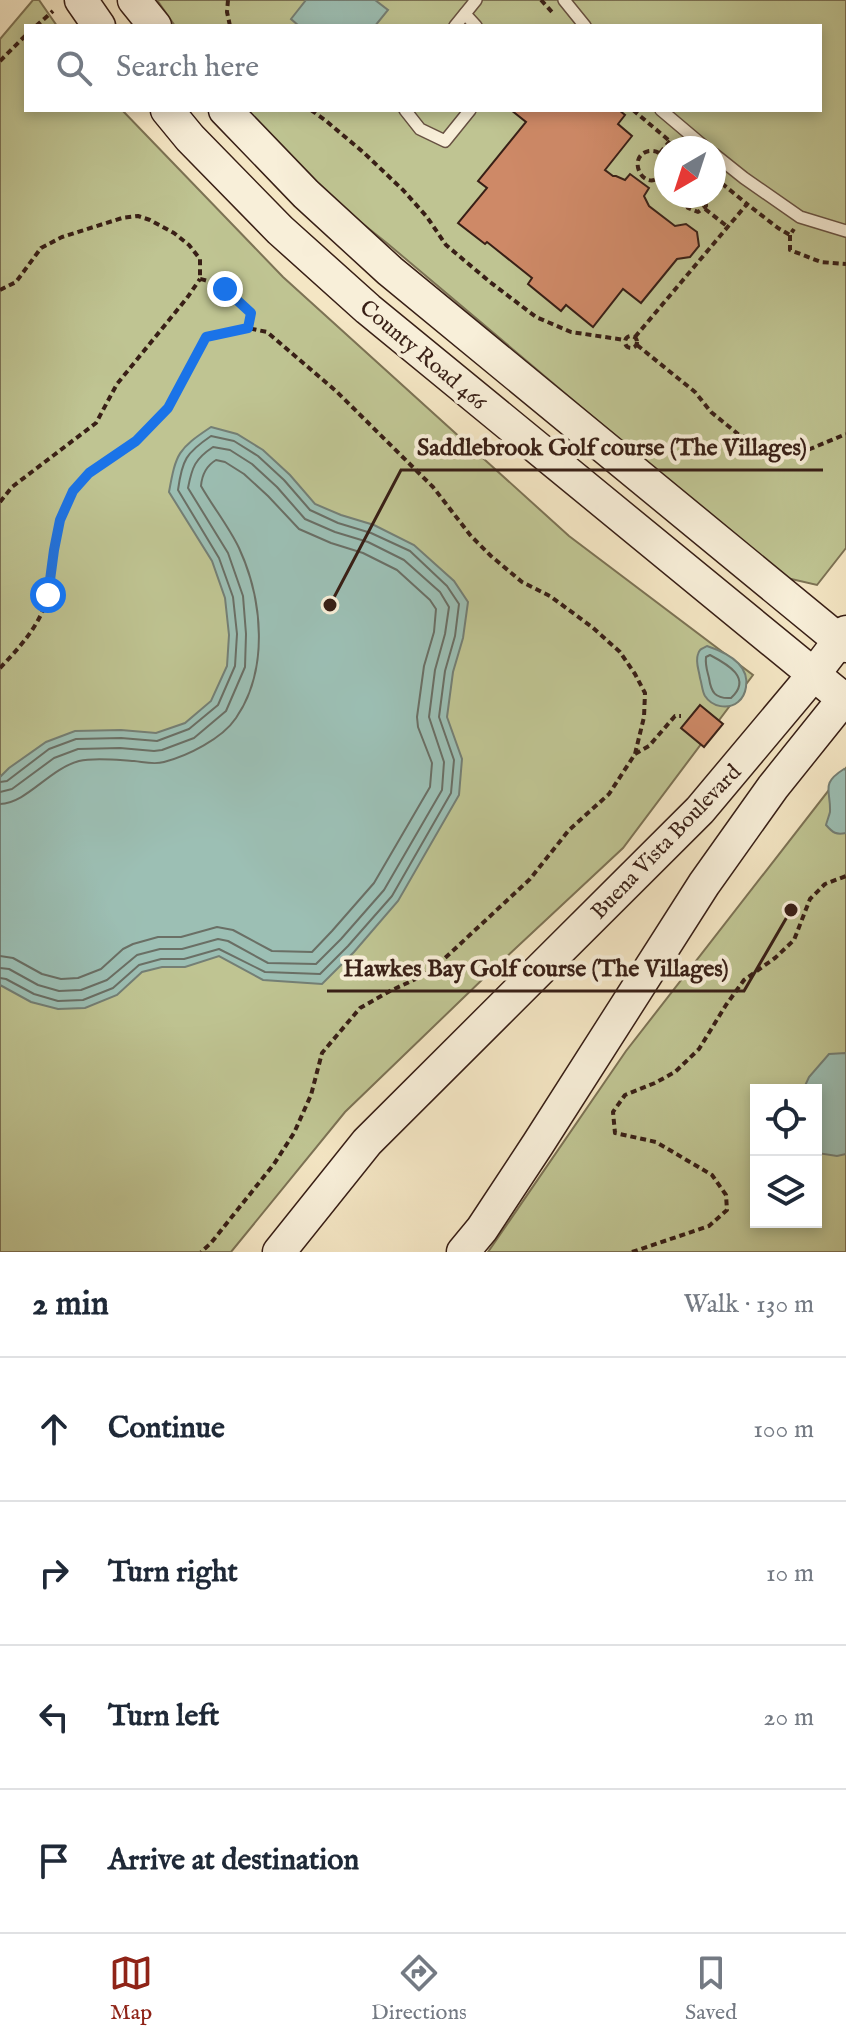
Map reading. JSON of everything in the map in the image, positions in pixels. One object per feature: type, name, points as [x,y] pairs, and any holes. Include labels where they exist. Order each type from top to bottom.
[{"type":"main road","points":[[134,0],[153,24]]},
{"type":"main road","points":[[67,5],[96,24]]},
{"type":"main road","name":"County Road 466","points":[[169,112],[280,230],[368,309],[845,699]]},
{"type":"main road","name":"County Road 466","points":[[227,112],[306,194],[390,271],[844,639]]},
{"type":"main road","name":"Buena Vista Boulevard","points":[[279,1252],[367,1142],[700,810],[844,639]]},
{"type":"main road","name":"Buena Vista Boulevard","points":[[463,1252],[522,1169],[704,884],[773,787],[845,699]]},
{"type":"lane","points":[[457,24],[476,0]]},
{"type":"lane","points":[[564,0],[583,24]]},
{"type":"lane","points":[[465,14],[474,24]]},
{"type":"lane","points":[[407,112],[420,129],[445,141],[468,112]]},
{"type":"lane","points":[[663,112],[692,136]]},
{"type":"lane","points":[[726,164],[800,217],[846,231]]},
{"type":"path","points":[[228,0],[230,24]]},
{"type":"path","points":[[39,24],[67,5]]},
{"type":"path","points":[[0,61],[24,37]]},
{"type":"path","points":[[313,112],[403,190],[446,245],[536,317],[571,332],[625,340],[635,337]]},
{"type":"path","points":[[635,112],[664,136]]},
{"type":"path","points":[[654,152],[642,154],[637,168],[642,176],[654,179]]},
{"type":"path","points":[[726,188],[790,235]]},
{"type":"path","points":[[635,337],[747,204]]},
{"type":"path","points":[[688,208],[698,212],[705,209],[728,227]]},
{"type":"path","points":[[0,290],[16,282],[41,248],[62,237],[122,218],[138,216],[150,220],[174,233],[200,259],[200,279],[117,384],[96,423],[12,487],[0,502]]},
{"type":"path","points":[[800,217],[790,235],[790,250],[821,262],[846,264]]},
{"type":"path","points":[[200,279],[225,289],[241,302],[251,313],[248,328]]},
{"type":"path","points":[[0,668],[40,618],[48,595],[60,520],[73,491],[89,473],[136,441],[168,408],[206,337],[248,328],[267,332],[336,391],[433,487],[471,536],[491,556],[522,582],[550,596],[592,627],[620,652],[645,693],[644,717],[635,754],[609,794],[569,830],[530,879],[444,959],[420,977],[360,1008],[322,1053],[311,1095],[294,1133],[274,1164],[201,1252]]},
{"type":"path","points":[[635,337],[637,345]]},
{"type":"path","points":[[625,340],[629,348],[637,345]]},
{"type":"path","points":[[637,345],[695,392],[711,412],[738,434],[764,446],[791,454],[846,434]]},
{"type":"path","points":[[635,754],[649,746],[675,716],[681,716]]},
{"type":"path","points":[[632,1252],[709,1226],[727,1210],[726,1195],[712,1175],[656,1142],[615,1133],[613,1112],[625,1095],[675,1072],[699,1049],[744,980],[794,940],[810,899],[825,884],[846,876]]},
{"type":"green space","points":[[33,0],[39,0],[56,24],[24,24],[24,112],[124,112],[283,277],[569,536],[753,675],[623,848],[345,1112],[231,1252],[0,1252],[0,39]]},
{"type":"green space","points":[[157,0],[846,0],[846,548],[817,585],[787,578],[318,188],[248,112],[822,112],[822,24],[174,24]]},
{"type":"green space","points":[[846,768],[846,1252],[488,1252],[626,1051]]},
{"type":"water","points":[[306,0],[375,0],[388,10],[377,24],[297,24],[291,19]]},
{"type":"water","points":[[211,427],[237,434],[263,450],[315,504],[374,525],[414,545],[454,581],[468,602],[447,717],[462,759],[459,795],[398,901],[322,984],[263,980],[219,956],[185,967],[162,967],[142,972],[117,995],[85,1008],[58,1009],[31,1002],[0,985],[0,777],[46,742],[75,731],[156,733],[185,723],[211,701],[227,666],[229,635],[225,598],[212,561],[169,492],[180,453]]},
{"type":"water","points":[[707,646],[735,660],[744,672],[745,692],[734,704],[725,707],[716,705],[704,694],[697,660],[700,651]]},
{"type":"water","points":[[844,769],[846,833],[840,834],[826,825],[830,812],[828,788],[832,779]]},
{"type":"water","points":[[846,1053],[846,1154],[837,1156],[822,1154],[822,1084],[806,1084],[829,1054]]},
{"type":"building","points":[[514,112],[621,112],[625,115],[618,124],[632,136],[605,170],[625,180],[630,174],[649,188],[644,196],[649,206],[675,226],[686,224],[697,232],[699,246],[690,257],[677,259],[641,303],[623,289],[593,327],[566,305],[561,311],[528,284],[532,278],[458,223],[487,188],[478,181],[526,122]]},
{"type":"building","points":[[700,705],[723,724],[704,747],[681,728]]},
{"type":"place","name":"Saddlebrook Golf course (The Villages)","points":[[330,605]]},
{"type":"place","name":"Hawkes Bay Golf course (The Villages)","points":[[791,910]]},
{"type":"route","points":[[48,595],[60,520],[73,491],[89,473],[136,441],[168,408],[206,337],[248,328],[251,313],[225,289]]}]
